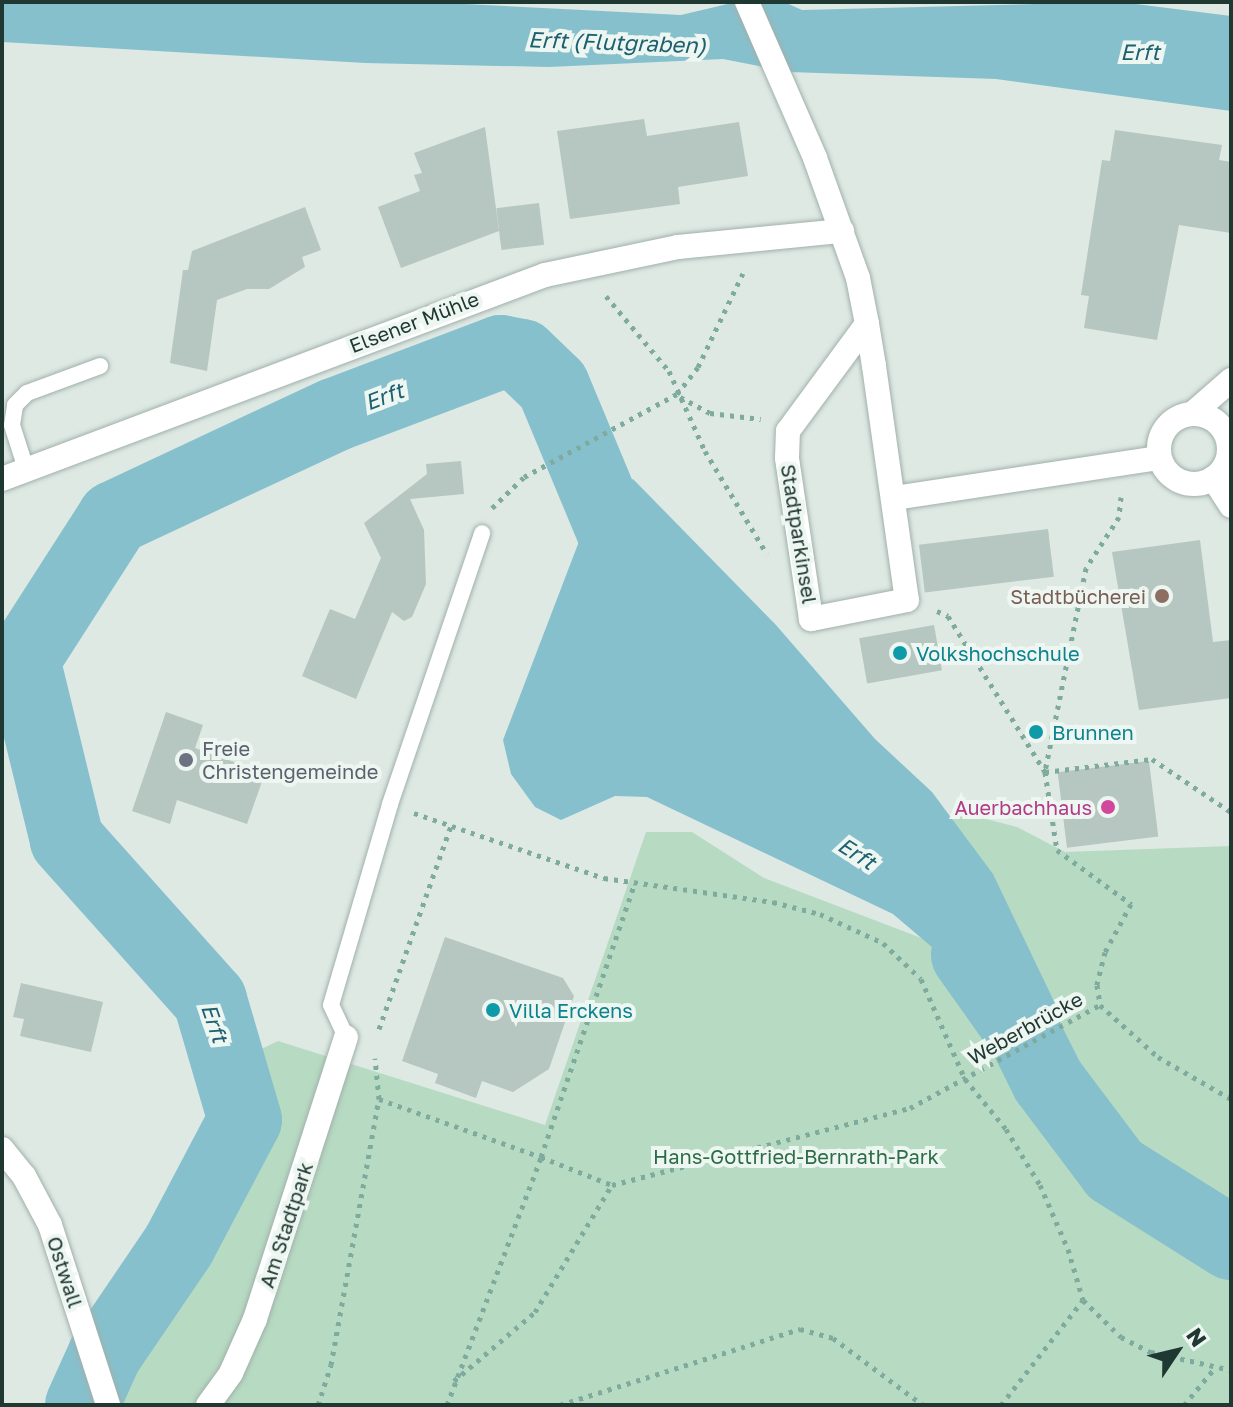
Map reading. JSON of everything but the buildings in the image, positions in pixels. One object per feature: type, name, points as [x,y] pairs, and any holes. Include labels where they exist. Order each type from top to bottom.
[{"type":"street","points":[[747,2],[842,231],[867,324],[907,600]]},
{"type":"street","name":"Elsener Mühle","points":[[2,479],[27,472],[480,295],[579,265],[758,239],[842,231]]},
{"type":"street","name":"Stadtparkinsel","points":[[867,324],[793,423],[787,458],[811,619],[907,600]]},
{"type":"street","points":[[1192,414],[1231,380]]},
{"type":"street","points":[[1192,414],[1214,419],[1228,438],[1227,460],[1213,478],[1191,484],[1179,481],[1159,458],[1163,431],[1181,416],[1192,414]]},
{"type":"street","points":[[894,498],[1159,458]]},
{"type":"street","points":[[1213,478],[1231,506]]},
{"type":"street","name":"Am Stadtpark","points":[[208,1405],[231,1373],[255,1319],[346,1037]]},
{"type":"street","name":"Ostwall","points":[[2,1149],[24,1176],[50,1225],[108,1405]]},
{"type":"lane","points":[[27,472],[12,425],[15,405],[27,393],[100,366]]},
{"type":"lane","points":[[346,1037],[331,1005],[390,804],[482,533]]},
{"type":"path","points":[[482,533],[504,493],[543,466],[677,394],[698,367],[758,239]]},
{"type":"path","points":[[579,265],[665,364],[677,394],[768,556],[805,577]]},
{"type":"path","points":[[677,394],[710,413],[793,423]]},
{"type":"path","points":[[1125,463],[1119,517],[1086,568],[1045,772],[1057,850],[1131,904],[1105,952],[1097,985],[1100,1005],[1158,1057],[1231,1099]]},
{"type":"path","points":[[907,600],[948,616],[1045,772]]},
{"type":"path","points":[[1045,772],[1152,759],[1231,812]]},
{"type":"path","points":[[390,804],[634,885],[773,902],[820,914],[883,943],[921,979],[965,1079],[1006,1129],[1040,1185],[1068,1249],[1083,1300],[1121,1337],[1143,1348],[1215,1369],[1231,1370]]},
{"type":"path","points":[[318,1405],[331,1365],[379,1099],[373,1044],[451,826]]},
{"type":"path","points":[[447,1405],[541,1157],[634,885]]},
{"type":"path","name":"Weberbrücke","points":[[612,1185],[900,1111],[1100,1005]]},
{"type":"path","points":[[379,1099],[612,1185],[535,1312],[454,1381]]},
{"type":"path","points":[[1001,1405],[1083,1300]]},
{"type":"path","points":[[560,1405],[800,1329],[833,1338],[923,1405]]},
{"type":"path","points":[[1184,1405],[1215,1369]]},
{"type":"green space","name":"Hans-Gottfried-Bernrath-Park","points":[[955,811],[1017,827],[1065,852],[1231,846],[1231,1405],[122,1405],[106,1359],[246,1124],[228,1065],[278,1041],[545,1125],[646,832],[692,832],[764,878],[924,939]]},
{"type":"water","name":"Erft","points":[[2,2],[427,2],[681,15],[736,2],[784,2],[802,10],[1120,2],[1231,16],[1231,111],[996,79],[789,72],[723,59],[549,67],[365,63],[2,42]]},
{"type":"water","points":[[633,479],[776,625],[875,739],[932,792],[993,874],[1062,1018],[996,1052],[940,954],[893,914],[647,797],[615,796],[561,820],[535,807],[511,774],[503,740],[578,544],[584,514]]},
{"type":"waterway","name":"Erft","points":[[82,1405],[105,1354],[179,1245],[245,1120],[210,1000],[67,840],[23,660],[114,518],[334,415],[501,352],[522,356],[553,386],[640,595]]},
{"type":"waterway","name":"Erft","points":[[968,955],[1026,1037],[1048,1081],[1115,1170],[1231,1243]]},
{"type":"place","name":"Stadtbücherei","points":[[1162,596]]},
{"type":"place","name":"Volkshochschule","points":[[900,653]]},
{"type":"place","name":"Brunnen","points":[[1036,732]]},
{"type":"place","name":"Freie Christengemeinde","points":[[186,760]]},
{"type":"place","name":"Auerbachhaus","points":[[1108,807]]},
{"type":"place","name":"Villa Erckens","points":[[493,1010]]},
{"type":"water label","name":"Erft (Flutgraben)","points":[[617,42]]}]
